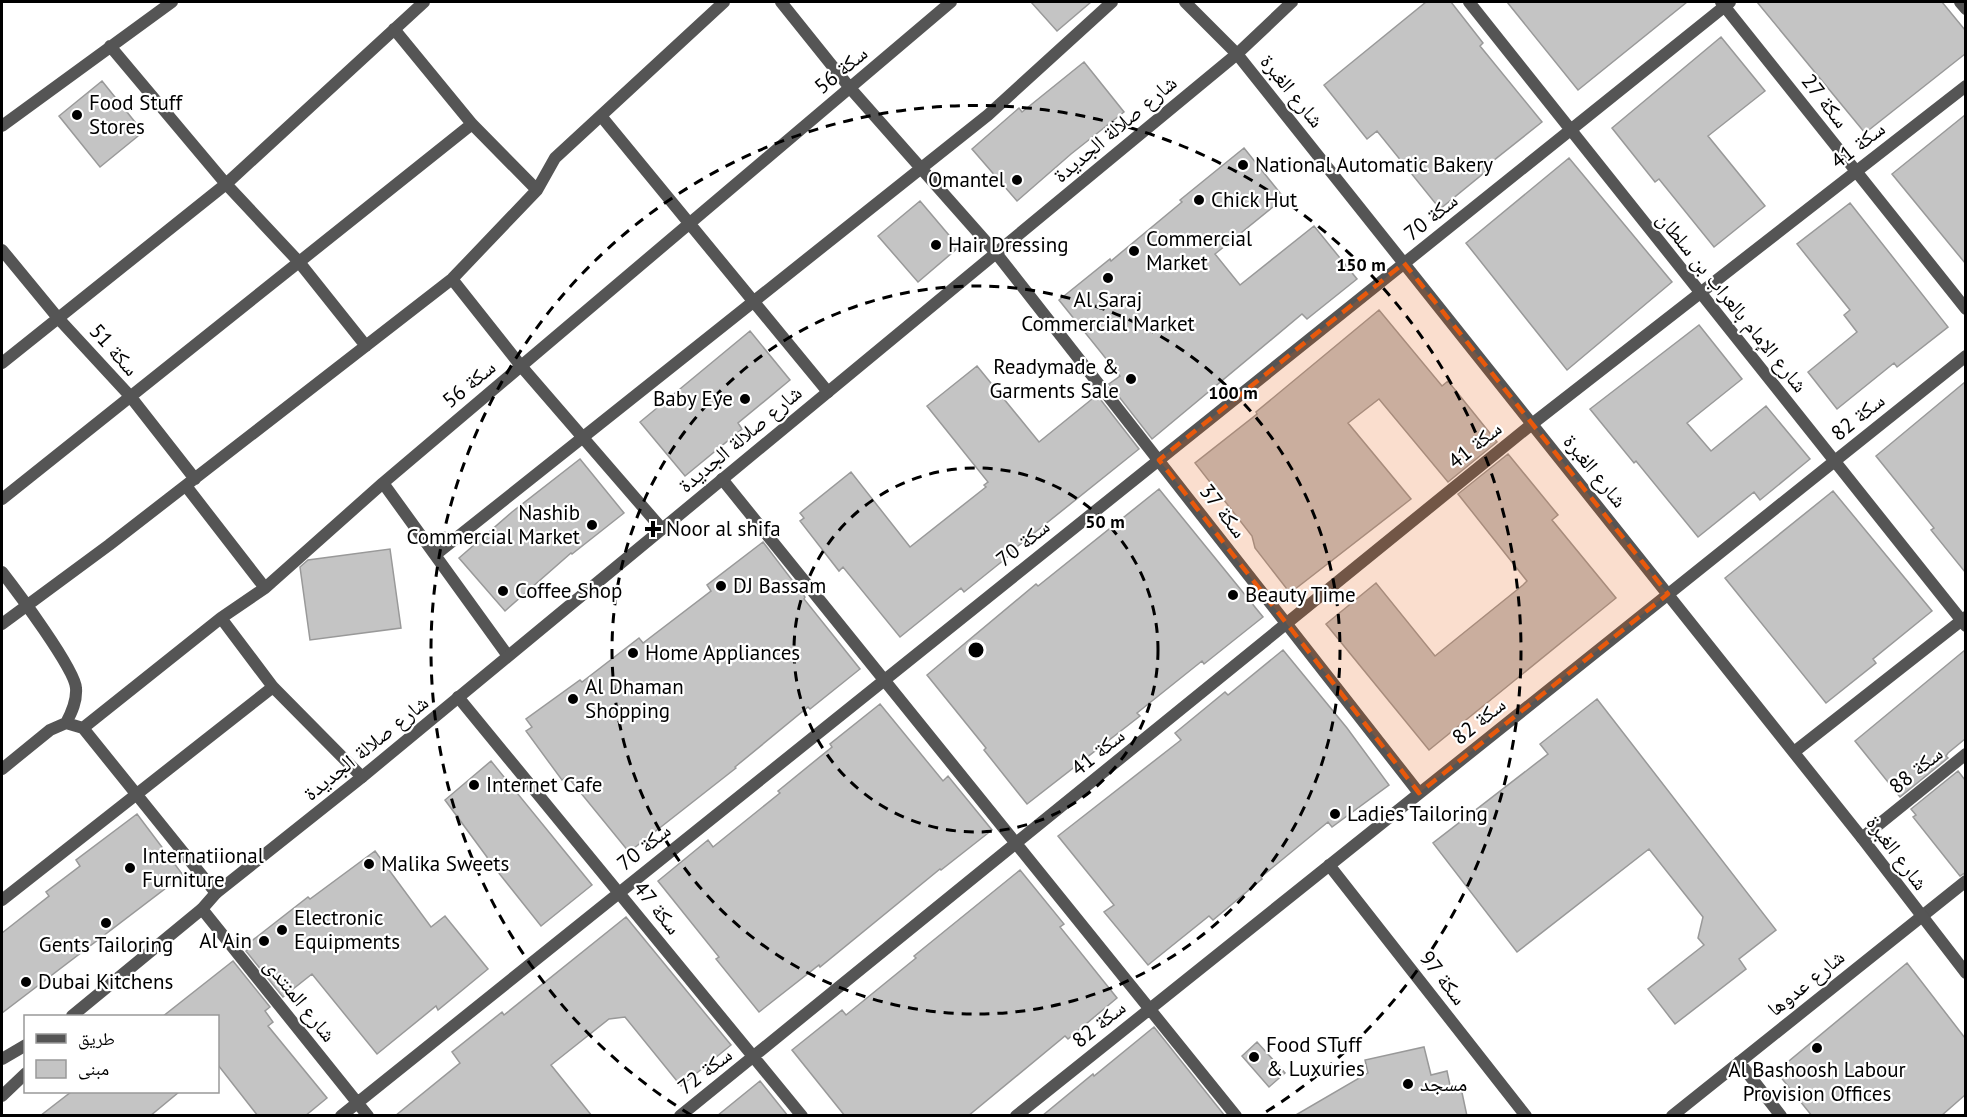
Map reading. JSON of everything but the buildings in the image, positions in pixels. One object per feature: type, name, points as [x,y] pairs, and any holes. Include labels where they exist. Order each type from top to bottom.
[{"type":"street","points":[[2,126],[172,2]]},
{"type":"street","points":[[2,363],[226,184],[424,2]]},
{"type":"street","points":[[2,624],[109,545],[452,279],[537,190],[555,158],[724,2]]},
{"type":"street","name":"سكة 37","points":[[781,2],[850,88],[996,253],[1419,793]]},
{"type":"street","name":"سكة 56","points":[[83,728],[221,618],[265,588],[383,483],[951,2]]},
{"type":"street","points":[[435,555],[988,115],[1112,2]]},
{"type":"street","name":"شارع الغبرة","points":[[1185,2],[1237,54],[1794,752],[1965,973]]},
{"type":"street","name":"شارع صلالة الجديدة","points":[[74,1015],[202,909],[216,893],[362,777],[1237,54],[1292,2]]},
{"type":"street","name":"شارع الإمام بالعراب بن سلطان","points":[[1469,2],[1964,621]]},
{"type":"street","points":[[1960,2],[1965,9]]},
{"type":"street","name":"سكة 70","points":[[341,1116],[1570,130],[1725,3]]},
{"type":"street","name":"سكة 27","points":[[1725,3],[1965,309]]},
{"type":"street","points":[[394,30],[472,124],[537,190]]},
{"type":"street","points":[[110,46],[226,184],[299,262],[366,346]]},
{"type":"street","name":"سكة 41","points":[[754,1057],[1532,424],[1965,86]]},
{"type":"street","points":[[601,116],[828,392]]},
{"type":"street","points":[[2,499],[472,124]]},
{"type":"street","name":"سكة 51","points":[[2,250],[58,318],[130,396],[265,588]]},
{"type":"street","points":[[452,279],[521,366],[662,530]]},
{"type":"street","name":"سكة 82","points":[[1016,1116],[1965,356]]},
{"type":"street","points":[[722,479],[1236,1116]]},
{"type":"street","points":[[383,483],[508,657]]},
{"type":"street","points":[[2,572],[28,604],[77,687],[74,709],[66,723],[50,730],[2,769]]},
{"type":"street","points":[[221,618],[273,687],[362,777]]},
{"type":"street","points":[[1794,752],[1964,621]]},
{"type":"street","points":[[2,900],[273,687]]},
{"type":"street","name":"سكة 47","points":[[458,697],[802,1116]]},
{"type":"street","points":[[66,723],[83,728],[216,893]]},
{"type":"street","name":"سكة 88","points":[[1862,838],[1965,754]]},
{"type":"street","name":"سكة 97","points":[[1329,865],[1526,1116]]},
{"type":"street","name":"شارع عدوها","points":[[1672,1116],[1965,881]]},
{"type":"street","name":"شارع المنتدى","points":[[202,909],[369,1116]]},
{"type":"street","points":[[2,1059],[24,1046]]},
{"type":"street","name":"سكة 72","points":[[680,1116],[754,1057]]},
{"type":"street","points":[[1739,1062],[1781,1116]]},
{"type":"street","points":[[2,1096],[24,1075]]},
{"type":"highlighted area","points":[[1404,263],[1668,594],[1419,793],[1159,460]]},
{"type":"place","name":"Food Stuff Stores","points":[[77,115]]},
{"type":"place","name":"National Automatic Bakery","points":[[1243,165]]},
{"type":"place","name":"Omantel","points":[[1017,180]]},
{"type":"place","name":"Chick Hut","points":[[1199,200]]},
{"type":"place","name":"Hair Dressing","points":[[936,245]]},
{"type":"place","name":"Commercial Market","points":[[1134,251]]},
{"type":"place","name":"Al Saraj Commercial Market","points":[[1108,278]]},
{"type":"place","name":"Readymade & Garments Sale","points":[[1131,379]]},
{"type":"place","name":"Baby Eye","points":[[745,399]]},
{"type":"place","name":"Nashib Commercial Market","points":[[592,525]]},
{"type":"place","name":"Noor al shifa","points":[[653,529]]},
{"type":"place","name":"DJ Bassam","points":[[721,586]]},
{"type":"place","name":"Coffee Shop","points":[[503,591]]},
{"type":"place","name":"Beauty Time","points":[[1233,595]]},
{"type":"place","name":"Home Appliances","points":[[633,653]]},
{"type":"place","name":"Al Dhaman Shopping","points":[[573,699]]},
{"type":"place","name":"Internet Cafe","points":[[474,785]]},
{"type":"place","name":"Ladies Tailoring","points":[[1335,814]]},
{"type":"place","name":"Malika Sweets","points":[[369,864]]},
{"type":"place","name":"Internatiional Furniture","points":[[130,868]]},
{"type":"place","name":"Gents Tailoring","points":[[106,923]]},
{"type":"place","name":"Electronic Equipments","points":[[282,930]]},
{"type":"place","name":"Al Ain","points":[[264,941]]},
{"type":"place","name":"Dubai Kitchens","points":[[26,982]]},
{"type":"place","name":"Al Bashoosh Labour Provision Offices","points":[[1817,1048]]},
{"type":"place","name":"Food STuff & Luxuries","points":[[1254,1057]]},
{"type":"place","name":"مسجد","points":[[1408,1084]]}]
